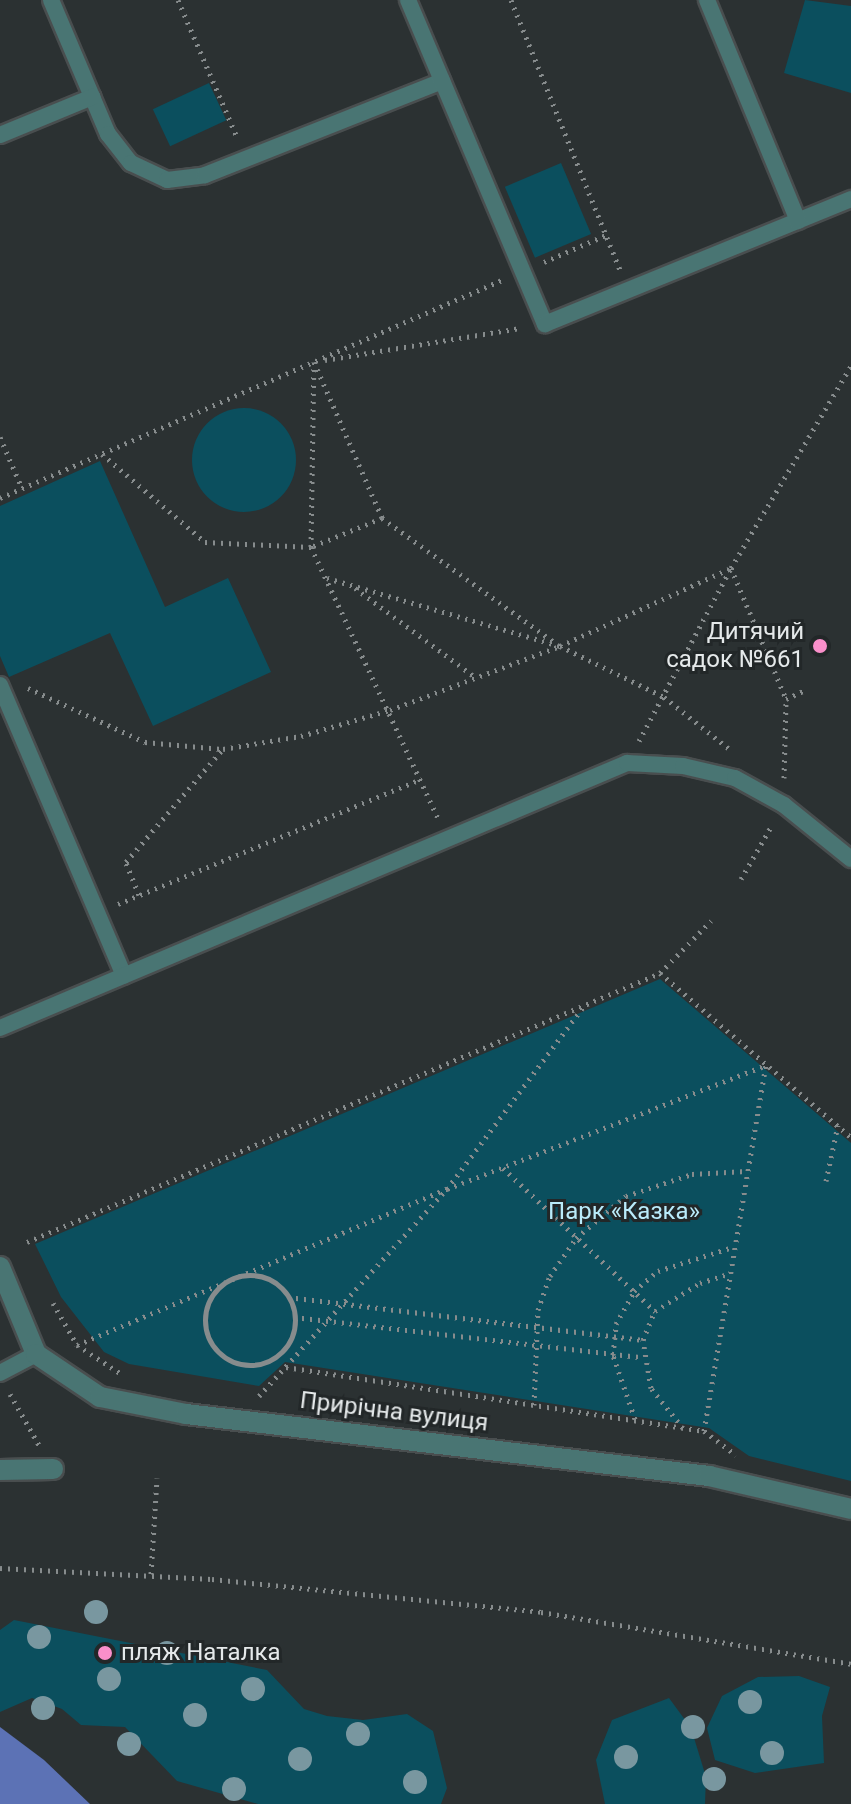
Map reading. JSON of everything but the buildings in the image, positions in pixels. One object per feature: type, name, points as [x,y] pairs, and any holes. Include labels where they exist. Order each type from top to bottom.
[{"type":"street","points":[[0,1267],[36,1354]]},
{"type":"street","name":"Прирічна вулиця","points":[[36,1354],[100,1397],[186,1414],[709,1476],[851,1509]]},
{"type":"street","points":[[0,1470],[53,1469]]},
{"type":"lane","points":[[51,0],[108,134],[131,163],[167,180],[205,175],[442,81]]},
{"type":"lane","points":[[408,0],[545,324],[851,199]]},
{"type":"lane","points":[[707,0],[798,221]]},
{"type":"lane","points":[[0,135],[92,97]]},
{"type":"lane","points":[[7,684],[124,976]]},
{"type":"lane","points":[[0,1028],[627,763],[683,766],[735,778],[784,805],[851,859]]},
{"type":"lane","points":[[4,1381],[36,1354]]},
{"type":"path","points":[[178,0],[246,159]]},
{"type":"path","points":[[0,498],[606,235],[511,0]]},
{"type":"path","points":[[314,362],[545,324]]},
{"type":"path","points":[[314,362],[382,518],[560,646],[664,697],[740,759]]},
{"type":"path","points":[[314,362],[311,547],[448,839]]},
{"type":"path","points":[[627,763],[731,568],[851,366]]},
{"type":"path","points":[[0,437],[22,488]]},
{"type":"path","points":[[102,454],[205,542],[311,547],[382,518]]},
{"type":"path","points":[[7,684],[145,742],[223,749],[301,736],[390,710],[560,646],[731,568]]},
{"type":"path","points":[[731,568],[786,699],[784,805],[741,879]]},
{"type":"path","points":[[326,578],[560,646]]},
{"type":"path","points":[[351,585],[476,677]]},
{"type":"path","points":[[786,699],[807,689]]},
{"type":"path","points":[[139,895],[126,862],[223,749]]},
{"type":"path","points":[[97,912],[421,779]]},
{"type":"path","points":[[27,1242],[660,973],[711,921]]},
{"type":"path","points":[[660,973],[851,1137]]},
{"type":"path","points":[[244,1394],[259,1396],[447,1189],[584,1006]]},
{"type":"path","points":[[77,1345],[447,1189],[767,1065]]},
{"type":"path","points":[[704,1431],[728,1274],[767,1065]]},
{"type":"path","points":[[826,1181],[838,1125]]},
{"type":"path","points":[[503,1168],[655,1311]]},
{"type":"path","points":[[534,1405],[536,1328],[550,1276],[576,1238],[626,1196],[692,1174],[746,1171]]},
{"type":"path","points":[[636,1420],[613,1355],[613,1337],[634,1291],[658,1271],[733,1247]]},
{"type":"path","points":[[683,1428],[651,1388],[642,1357],[643,1340],[655,1311],[700,1283],[728,1274]]},
{"type":"path","points":[[219,1284],[206,1312],[205,1327],[219,1353],[232,1362],[262,1364],[275,1357],[293,1333],[294,1317],[288,1297],[272,1281],[242,1275]]},
{"type":"path","points":[[288,1297],[643,1340]]},
{"type":"path","points":[[53,1303],[77,1345],[132,1376]]},
{"type":"path","points":[[294,1317],[642,1357]]},
{"type":"path","points":[[285,1367],[704,1431],[747,1462]]},
{"type":"path","points":[[4,1381],[53,1469]]},
{"type":"path","points":[[151,1574],[157,1478]]},
{"type":"path","points":[[0,1568],[151,1574],[541,1612],[851,1664]]},
{"type":"green space","points":[[805,0],[851,6],[851,93],[784,73]]},
{"type":"green space","points":[[209,83],[226,120],[170,146],[153,109]]},
{"type":"green space","points":[[561,163],[591,234],[535,258],[505,187]]},
{"type":"green space","points":[[244,408],[264,412],[281,423],[292,440],[296,460],[292,480],[281,497],[264,508],[244,512],[224,508],[207,497],[196,480],[192,460],[196,440],[207,423],[224,412]]},
{"type":"green space","points":[[100,461],[165,607],[228,578],[271,672],[153,726],[110,633],[9,677],[0,656],[0,506]]},
{"type":"green space","name":"Парк «Казка»","points":[[660,979],[851,1143],[851,1481],[749,1456],[709,1428],[285,1362],[259,1386],[129,1364],[104,1352],[61,1297],[35,1244]]},
{"type":"green space","points":[[14,1620],[267,1670],[304,1709],[327,1716],[363,1720],[407,1714],[433,1731],[447,1788],[441,1804],[258,1804],[177,1781],[125,1727],[81,1725],[62,1709],[32,1698],[0,1712],[0,1630]]},
{"type":"green space","points":[[799,1676],[830,1687],[822,1716],[824,1763],[755,1773],[715,1760],[707,1728],[722,1696],[758,1677]]},
{"type":"green space","points":[[669,1698],[691,1728],[706,1777],[705,1804],[605,1804],[596,1760],[612,1720]]},
{"type":"water","points":[[0,1727],[44,1760],[90,1804],[0,1804]]},
{"type":"place","name":"Дитячий садок №661","points":[[820,646]]},
{"type":"place","name":"пляж Наталка","points":[[105,1653]]}]
